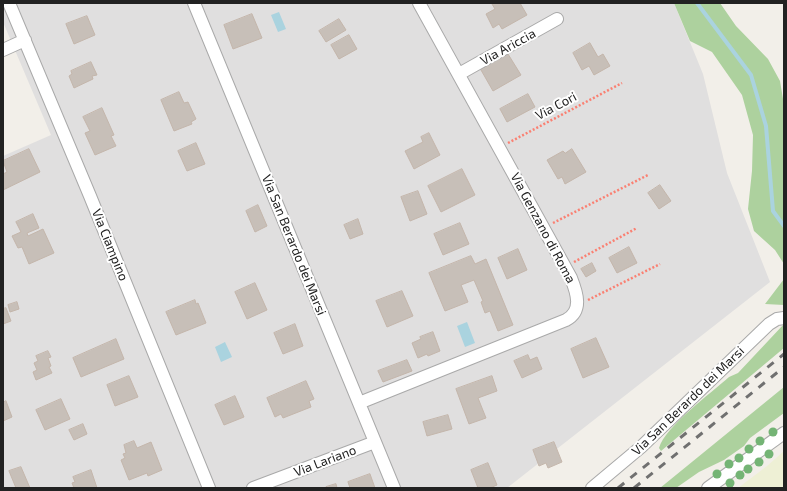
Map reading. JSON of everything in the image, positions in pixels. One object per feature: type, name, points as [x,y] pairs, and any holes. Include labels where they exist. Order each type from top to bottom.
[{"type":"street","name":"Via Ciampino","points":[[9,3],[90,196],[209,488]]},
{"type":"street","name":"Via San Berardo dei Marsi","points":[[194,3],[394,488]]},
{"type":"street","name":"Via Genzano di Roma","points":[[419,3],[565,267],[576,291],[577,306]]},
{"type":"street","name":"Via Ariccia","points":[[459,74],[557,19]]},
{"type":"street","points":[[3,50],[25,40]]},
{"type":"street","points":[[359,403],[566,320],[574,314],[577,306]]},
{"type":"street","name":"Via San Berardo dei Marsi","points":[[592,488],[641,447],[769,324],[778,318],[784,318]]},
{"type":"street","points":[[708,488],[784,433]]},
{"type":"street","name":"Via Lariano","points":[[253,488],[375,442]]},
{"type":"path","name":"Via Cori","points":[[499,148],[622,83]]},
{"type":"path","points":[[543,228],[648,175]]},
{"type":"path","points":[[565,267],[637,228]]},
{"type":"path","points":[[577,306],[660,264]]},
{"type":"shaded area","points":[[3,3],[674,3],[703,74],[727,173],[770,282],[507,488],[3,488],[3,156],[51,135],[3,22]]},
{"type":"green space","points":[[674,3],[720,3],[736,26],[768,59],[780,81],[784,105],[784,264],[775,250],[754,231],[748,209],[752,171],[753,135],[742,95],[712,52],[690,41]]},
{"type":"green space","points":[[784,279],[784,305],[765,304]]},
{"type":"green space","points":[[784,324],[784,348],[661,451],[659,448],[670,430],[729,377],[738,373]]},
{"type":"green space","points":[[784,387],[784,413],[750,438],[744,446],[724,460],[699,472],[676,488],[660,488]]},
{"type":"green space","points":[[784,451],[784,488],[738,488],[767,466]]},
{"type":"water","points":[[279,12],[286,29],[278,32],[271,15]]},
{"type":"water","points":[[467,322],[475,343],[465,347],[457,326]]},
{"type":"water","points":[[225,342],[232,357],[221,362],[215,347]]},
{"type":"building","points":[[520,3],[527,15],[502,29],[499,24],[493,28],[486,14],[495,9],[492,4]]},
{"type":"building","points":[[252,14],[262,38],[233,49],[224,25]]},
{"type":"building","points":[[87,16],[95,35],[74,44],[66,24]]},
{"type":"building","points":[[339,19],[346,30],[326,42],[319,31]]},
{"type":"building","points":[[349,35],[357,49],[339,59],[331,45]]},
{"type":"building","points":[[590,43],[598,57],[603,54],[610,66],[594,75],[589,66],[582,70],[573,53]]},
{"type":"building","points":[[508,54],[521,75],[493,91],[481,70]]},
{"type":"building","points":[[91,62],[97,75],[92,76],[93,79],[74,88],[69,76],[72,74],[71,71]]},
{"type":"building","points":[[179,92],[184,103],[188,102],[196,119],[191,122],[192,124],[174,131],[161,100]]},
{"type":"building","points":[[528,94],[535,107],[507,122],[500,109]]},
{"type":"building","points":[[102,108],[114,135],[111,136],[116,146],[95,155],[85,133],[90,131],[83,117]]},
{"type":"building","points":[[429,133],[440,155],[414,169],[405,151],[423,142],[421,137]]},
{"type":"building","points":[[196,143],[205,164],[187,171],[178,151]]},
{"type":"building","points":[[29,149],[40,172],[3,190],[3,174],[7,172],[3,161]]},
{"type":"building","points":[[572,149],[586,172],[565,184],[562,177],[558,179],[547,160],[563,151],[565,153]]},
{"type":"building","points":[[462,169],[475,195],[441,212],[428,186]]},
{"type":"building","points":[[660,185],[671,201],[659,209],[648,193]]},
{"type":"building","points":[[418,191],[427,214],[410,221],[401,197]]},
{"type":"building","points":[[258,205],[267,226],[255,232],[246,211]]},
{"type":"building","points":[[33,214],[39,228],[27,233],[28,236],[43,229],[54,253],[29,264],[22,247],[18,248],[12,236],[21,232],[16,222]]},
{"type":"building","points":[[358,219],[363,234],[350,239],[344,225]]},
{"type":"building","points":[[460,223],[469,244],[443,255],[434,234]]},
{"type":"building","points":[[629,247],[637,263],[617,273],[609,258]]},
{"type":"building","points":[[518,249],[527,270],[507,279],[498,258]]},
{"type":"building","points":[[471,256],[475,264],[486,259],[513,325],[498,331],[490,311],[485,313],[481,302],[483,301],[474,280],[461,285],[468,302],[445,311],[429,273]]},
{"type":"building","points":[[592,263],[596,271],[586,277],[581,269]]},
{"type":"building","points":[[255,283],[267,310],[247,319],[235,292]]},
{"type":"building","points":[[402,291],[413,316],[387,327],[376,301]]},
{"type":"building","points":[[195,300],[196,304],[198,303],[206,323],[176,335],[166,312]]},
{"type":"building","points":[[17,302],[19,309],[10,312],[8,305]]},
{"type":"building","points":[[6,308],[11,321],[3,324],[3,309]]},
{"type":"building","points":[[295,324],[303,346],[283,354],[274,333]]},
{"type":"building","points":[[433,332],[440,351],[418,358],[412,343],[421,339],[420,337]]},
{"type":"building","points":[[596,338],[609,367],[583,378],[571,349]]},
{"type":"building","points":[[116,339],[124,359],[81,377],[73,358]]},
{"type":"building","points":[[48,351],[51,357],[48,358],[51,366],[49,367],[52,373],[36,380],[33,372],[37,370],[34,363],[38,361],[36,356]]},
{"type":"building","points":[[528,355],[530,360],[537,357],[542,369],[522,378],[514,361]]},
{"type":"building","points":[[407,360],[412,371],[383,382],[378,371]]},
{"type":"building","points":[[129,376],[138,397],[115,406],[107,385]]},
{"type":"building","points":[[492,376],[497,391],[478,398],[486,418],[469,424],[456,389]]},
{"type":"building","points":[[306,381],[314,399],[309,401],[311,407],[283,418],[281,414],[275,417],[267,398]]},
{"type":"building","points":[[235,396],[244,417],[224,425],[215,405]]},
{"type":"building","points":[[61,399],[70,419],[45,430],[36,410]]},
{"type":"building","points":[[6,401],[12,417],[3,421],[3,403]]},
{"type":"building","points":[[448,415],[452,429],[427,436],[423,422]]},
{"type":"building","points":[[83,424],[87,434],[74,440],[69,430]]},
{"type":"building","points":[[134,441],[137,448],[151,442],[162,470],[148,476],[147,473],[129,480],[121,460],[125,458],[123,454],[126,453],[124,445]]},
{"type":"building","points":[[554,442],[562,462],[548,468],[546,463],[539,466],[533,450]]},
{"type":"building","points":[[488,463],[497,485],[490,488],[478,488],[471,470]]},
{"type":"building","points":[[21,467],[30,488],[16,488],[9,471]]},
{"type":"building","points":[[91,470],[97,488],[74,488],[72,483],[75,482],[73,477]]},
{"type":"building","points":[[370,474],[375,488],[350,488],[348,482]]},
{"type":"building","points":[[336,484],[337,488],[326,488],[326,487]]},
{"type":"waterway","points":[[697,3],[751,75],[766,126],[773,211],[784,226]]},
{"type":"railway","points":[[618,488],[784,354]]},
{"type":"railway","points":[[634,488],[784,367]]}]
